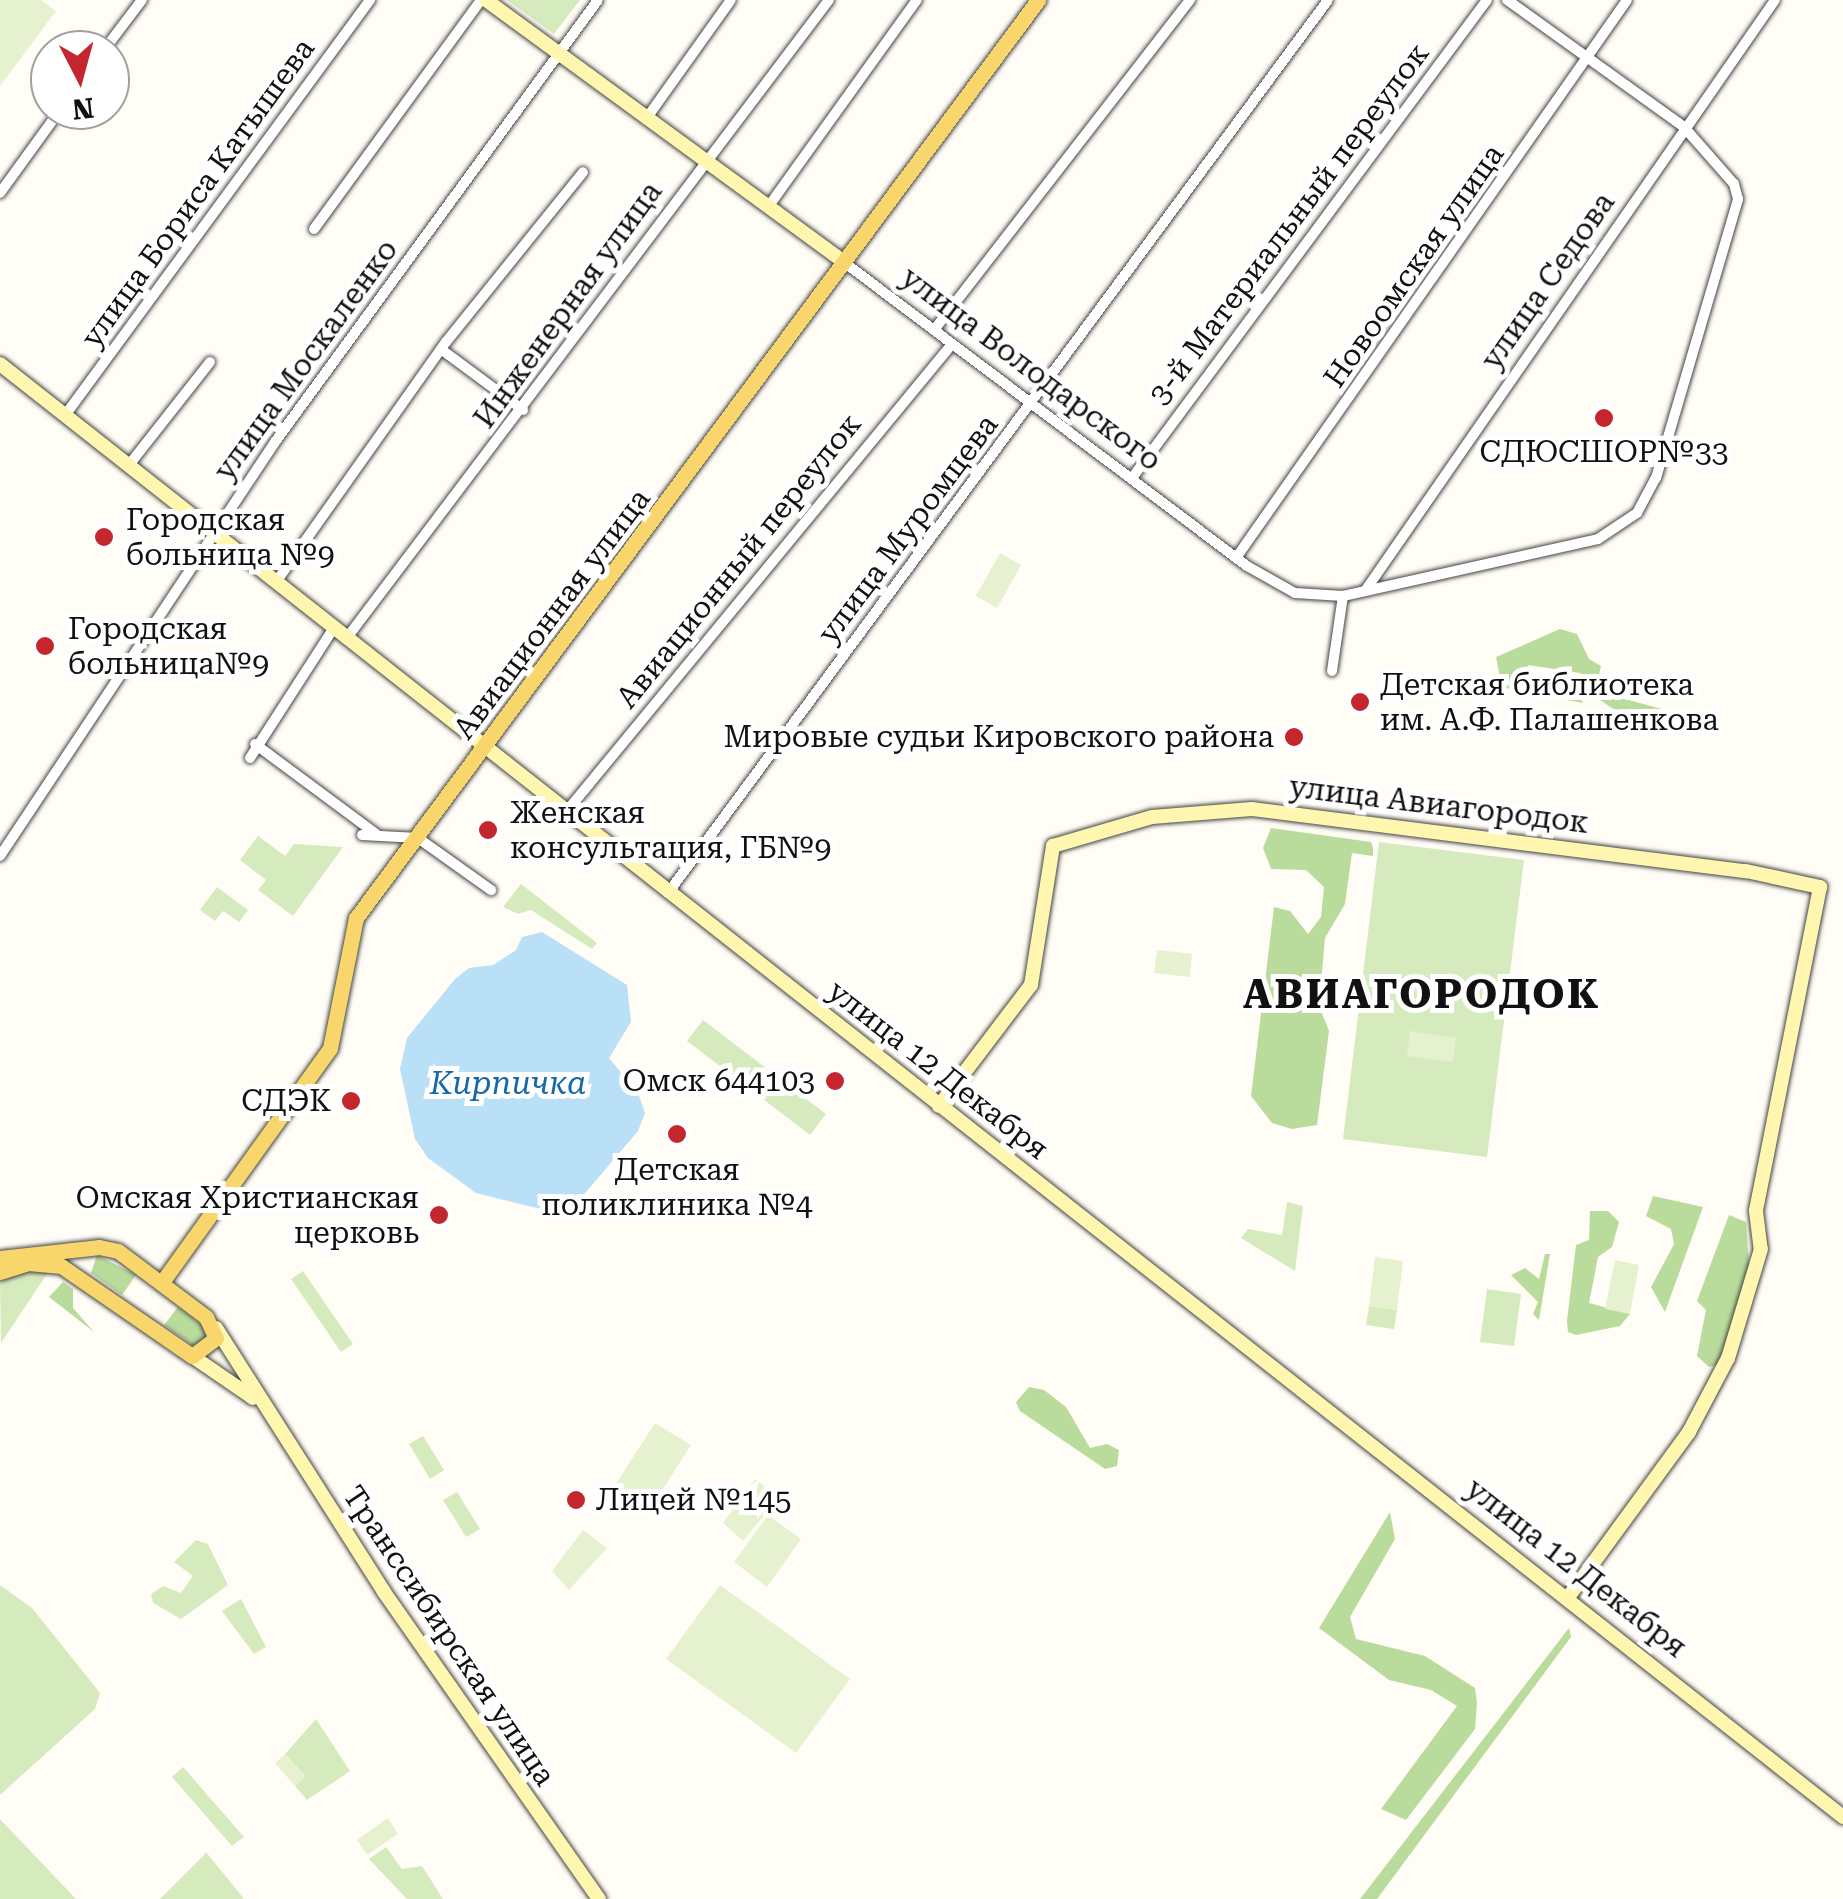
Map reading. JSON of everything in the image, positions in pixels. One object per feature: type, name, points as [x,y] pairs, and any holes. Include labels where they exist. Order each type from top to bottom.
[{"type":"main road","name":"улица Володарского","points":[[484,0],[844,263]]},
{"type":"main road","name":"Авиационная улица","points":[[162,1282],[330,1048],[342,1012],[350,931],[1038,0]]},
{"type":"main road","name":"улица 12 Декабря","points":[[0,364],[939,1106],[1569,1596],[1843,1817]]},
{"type":"main road","name":"улица Авиагородок","points":[[939,1106],[1031,985],[1053,846],[1180,810],[1252,809],[1746,871],[1820,887],[1756,1211],[1761,1249],[1728,1358],[1689,1432],[1569,1596]]},
{"type":"main road","points":[[86,1282],[83,1261],[99,1246]]},
{"type":"main road","points":[[0,1258],[99,1246],[118,1252],[162,1282],[216,1328],[211,1348],[192,1356]]},
{"type":"main road","points":[[0,1272],[51,1264],[86,1282],[258,1401]]},
{"type":"main road","name":"Транссибирская улица","points":[[216,1328],[258,1401],[599,1899]]},
{"type":"street","points":[[119,30],[142,0]]},
{"type":"street","name":"улица Бориса Катышева","points":[[66,414],[370,0]]},
{"type":"street","points":[[314,229],[484,0]]},
{"type":"street","name":"улица Москаленко","points":[[0,856],[214,533],[598,0]]},
{"type":"street","points":[[646,119],[731,0]]},
{"type":"street","name":"Инженерная улица","points":[[346,639],[524,410],[704,161],[829,0]]},
{"type":"street","points":[[768,208],[917,0]]},
{"type":"street","points":[[934,330],[1190,0]]},
{"type":"street","name":"улица Муромцева","points":[[668,892],[1034,404],[1328,0]]},
{"type":"street","name":"3-й Материальный переулок","points":[[1132,478],[1487,0]]},
{"type":"street","points":[[1506,0],[1684,128]]},
{"type":"street","name":"Новоомская улица","points":[[1236,558],[1628,0]]},
{"type":"street","name":"улица Седова","points":[[1364,592],[1775,0]]},
{"type":"street","name":"улица Володарского","points":[[844,263],[1236,558],[1295,594],[1343,596],[1598,539],[1637,513],[1656,478],[1738,214],[1734,184],[1684,128]]},
{"type":"street","points":[[0,193],[46,130]]},
{"type":"street","points":[[276,582],[442,350],[584,172]]},
{"type":"street","name":"Авиационный переулок","points":[[566,812],[952,344]]},
{"type":"street","points":[[442,350],[524,410]]},
{"type":"street","points":[[129,465],[210,362]]},
{"type":"street","points":[[1332,672],[1343,596]]},
{"type":"street","points":[[250,758],[333,629]]},
{"type":"street","points":[[256,744],[376,834]]},
{"type":"street","points":[[362,835],[418,838],[492,890]]},
{"type":"green space","points":[[0,0],[41,0],[56,11],[42,30],[30,30],[30,46],[0,86]]},
{"type":"green space","points":[[507,0],[580,0],[554,34]]},
{"type":"green space","points":[[1000,553],[1021,565],[997,608],[976,596]]},
{"type":"green space","points":[[1560,629],[1577,634],[1589,659],[1601,666],[1598,680],[1610,695],[1710,722],[1706,729],[1636,724],[1579,686],[1580,673],[1528,665],[1526,684],[1578,694],[1583,703],[1502,688],[1496,657]]},
{"type":"green space","points":[[1271,828],[1371,842],[1373,848],[1373,856],[1352,853],[1345,904],[1325,938],[1319,1006],[1329,1031],[1317,1125],[1292,1129],[1272,1123],[1251,1096],[1274,907],[1290,911],[1308,934],[1321,917],[1324,887],[1306,870],[1271,869],[1263,848]]},
{"type":"green space","points":[[258,836],[285,856],[294,844],[343,847],[293,916],[258,890],[266,880],[240,860]]},
{"type":"green space","points":[[1379,842],[1524,860],[1487,1157],[1343,1139]]},
{"type":"green space","points":[[521,884],[597,943],[592,949],[531,910],[518,914],[503,907]]},
{"type":"green space","points":[[217,887],[248,910],[239,922],[223,911],[215,921],[200,910]]},
{"type":"green space","points":[[1157,950],[1192,954],[1190,977],[1154,973]]},
{"type":"green space","points":[[703,1020],[826,1114],[810,1135],[687,1041]]},
{"type":"green space","points":[[1410,1031],[1456,1038],[1453,1062],[1407,1056]]},
{"type":"green space","points":[[1653,1196],[1703,1207],[1665,1312],[1651,1287],[1674,1244],[1671,1229],[1646,1216]]},
{"type":"green space","points":[[1287,1202],[1303,1206],[1295,1271],[1241,1238],[1248,1229],[1282,1235]]},
{"type":"green space","points":[[1590,1211],[1608,1211],[1619,1222],[1612,1247],[1598,1257],[1589,1303],[1630,1314],[1620,1326],[1576,1335],[1568,1332],[1567,1321],[1576,1245],[1589,1240]]},
{"type":"green space","points":[[1729,1215],[1746,1222],[1749,1265],[1720,1364],[1709,1367],[1697,1356],[1706,1310],[1697,1301]]},
{"type":"green space","points":[[1545,1254],[1550,1254],[1539,1320],[1533,1314],[1538,1302],[1511,1275],[1525,1268],[1539,1279]]},
{"type":"green space","points":[[97,1255],[136,1275],[122,1295],[91,1273]]},
{"type":"green space","points":[[1375,1257],[1403,1261],[1397,1310],[1369,1306]]},
{"type":"green space","points":[[1615,1260],[1639,1265],[1630,1314],[1605,1309]]},
{"type":"green space","points":[[29,1268],[49,1271],[1,1343],[0,1282]]},
{"type":"green space","points":[[303,1271],[353,1344],[341,1352],[291,1279]]},
{"type":"green space","points":[[63,1282],[73,1289],[73,1308],[94,1332],[49,1297]]},
{"type":"green space","points":[[1487,1289],[1521,1294],[1514,1346],[1480,1342]]},
{"type":"green space","points":[[1369,1306],[1397,1310],[1394,1329],[1366,1325]]},
{"type":"green space","points":[[178,1307],[204,1327],[206,1340],[196,1347],[164,1325]]},
{"type":"green space","points":[[1029,1387],[1044,1390],[1066,1407],[1090,1448],[1107,1444],[1119,1450],[1117,1466],[1105,1469],[1020,1411],[1016,1402]]},
{"type":"green space","points":[[655,1423],[691,1445],[646,1516],[610,1493]]},
{"type":"green space","points":[[423,1436],[444,1470],[430,1479],[409,1444]]},
{"type":"green space","points":[[755,1479],[779,1497],[743,1541],[723,1523]]},
{"type":"green space","points":[[457,1492],[480,1529],[466,1537],[443,1500]]},
{"type":"green space","points":[[1390,1512],[1395,1539],[1350,1617],[1356,1639],[1425,1656],[1475,1688],[1477,1703],[1475,1729],[1406,1820],[1381,1809],[1457,1706],[1431,1690],[1389,1680],[1319,1628]]},
{"type":"green space","points":[[768,1515],[801,1539],[767,1587],[734,1562]]},
{"type":"green space","points":[[583,1530],[607,1548],[569,1590],[552,1571]]},
{"type":"green space","points":[[196,1540],[208,1544],[228,1585],[181,1619],[153,1603],[151,1594],[163,1586],[181,1593],[193,1576],[174,1562]]},
{"type":"green space","points":[[0,1585],[32,1608],[100,1693],[95,1709],[0,1795]]},
{"type":"green space","points":[[720,1585],[850,1679],[796,1753],[666,1659]]},
{"type":"green space","points":[[241,1599],[266,1647],[254,1654],[222,1611]]},
{"type":"green space","points":[[1569,1628],[1571,1637],[1377,1899],[1360,1899]]},
{"type":"green space","points":[[316,1719],[350,1771],[307,1800],[295,1786],[305,1776],[285,1754]]},
{"type":"green space","points":[[285,1754],[305,1777],[295,1786],[275,1763]]},
{"type":"green space","points":[[183,1767],[244,1837],[232,1846],[172,1777]]},
{"type":"green space","points":[[388,1818],[398,1834],[367,1855],[357,1840]]},
{"type":"green space","points":[[0,1819],[76,1899],[0,1899]]},
{"type":"green space","points":[[386,1847],[402,1869],[422,1866],[443,1899],[407,1899],[369,1859]]},
{"type":"green space","points":[[206,1853],[244,1899],[160,1899]]},
{"type":"water","name":"Кирпичка","points":[[542,932],[627,985],[631,1022],[609,1058],[638,1093],[645,1113],[638,1131],[581,1198],[549,1211],[476,1193],[428,1158],[415,1139],[400,1069],[407,1038],[455,979],[469,968],[493,965],[516,950],[522,937]]},
{"type":"place","name":"СДЮСШОР№33","points":[[1604,418]]},
{"type":"place","name":"Городская больница №9","points":[[104,537]]},
{"type":"place","name":"Городская больница№9","points":[[45,646]]},
{"type":"place","name":"Детская библиотека им. А.Ф. Палашенкова","points":[[1360,702]]},
{"type":"place","name":"Мировые судьи Кировского района","points":[[1294,737]]},
{"type":"place","name":"Женская консультация, ГБ№9","points":[[488,830]]},
{"type":"place","name":"Омск 644103","points":[[835,1081]]},
{"type":"place","name":"СДЭК","points":[[351,1101]]},
{"type":"place","name":"Детская поликлиника №4","points":[[677,1134]]},
{"type":"place","name":"Омская Христианская церковь","points":[[439,1215]]},
{"type":"place","name":"Лицей №145","points":[[576,1500]]},
{"type":"district","name":"АВИАГОРОДОК","points":[[1422,995]]}]
